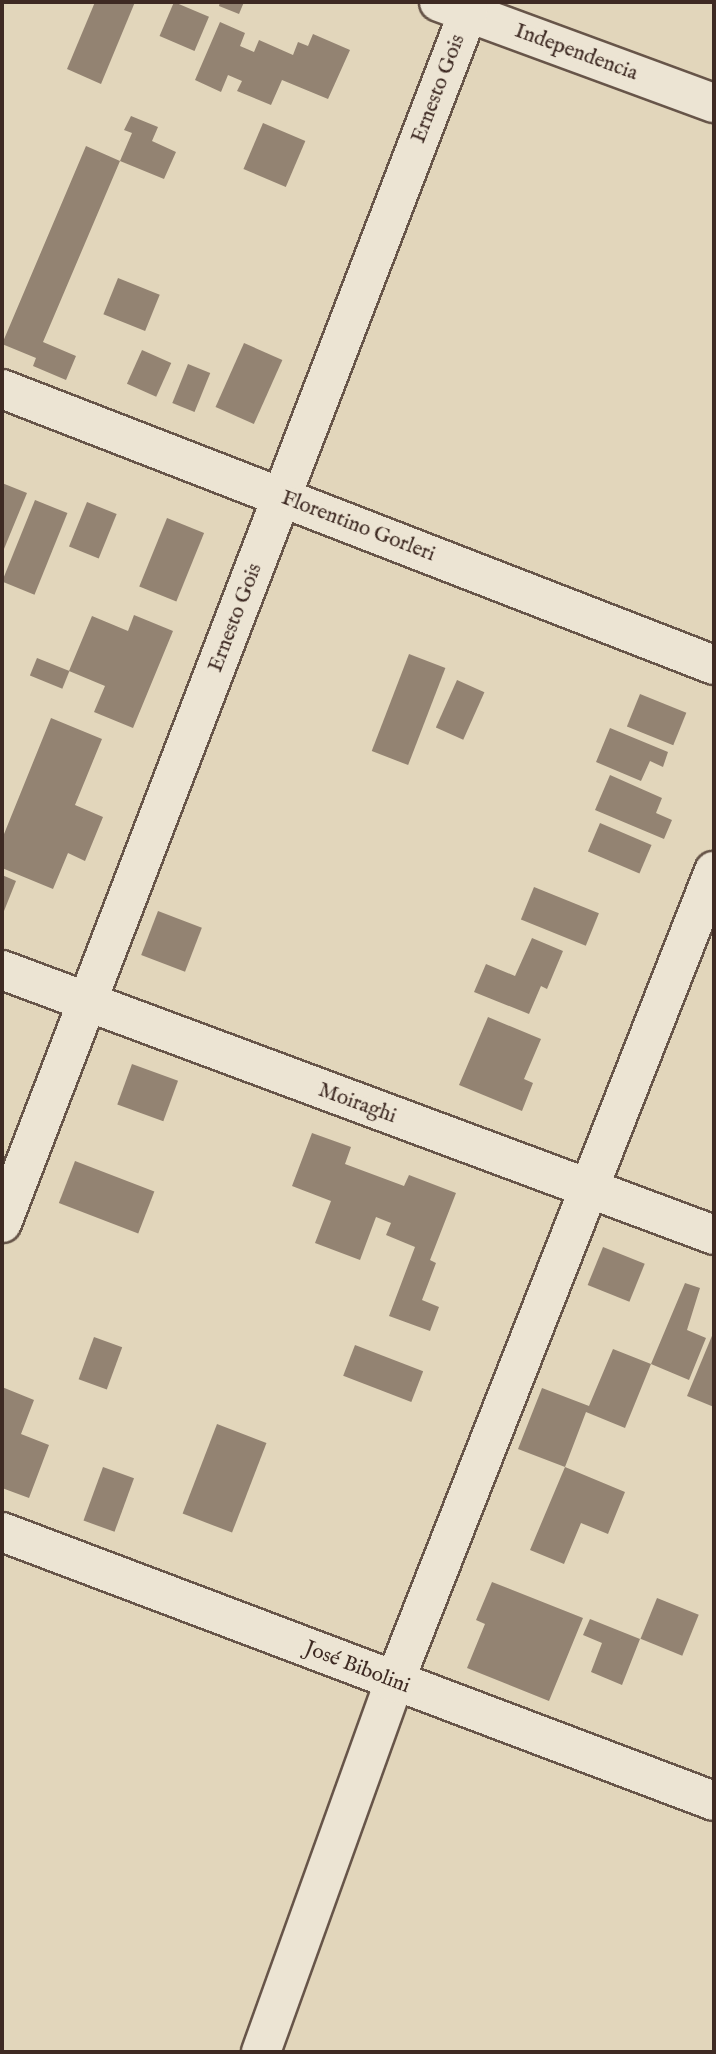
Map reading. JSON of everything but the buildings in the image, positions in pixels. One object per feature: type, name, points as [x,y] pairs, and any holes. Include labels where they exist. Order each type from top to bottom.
[{"type":"street","name":"Independencia","points":[[454,7],[714,103]]},
{"type":"street","name":"Ernesto Gois","points":[[2,1223],[283,498],[454,7]]},
{"type":"street","name":"Florentino Gorleri","points":[[2,389],[714,665]]},
{"type":"street","points":[[261,2052],[394,1683],[586,1189],[714,872]]},
{"type":"street","name":"Moiraghi","points":[[2,970],[714,1235]]},
{"type":"street","name":"José Bibolini","points":[[2,1532],[394,1683],[714,1801]]}]
